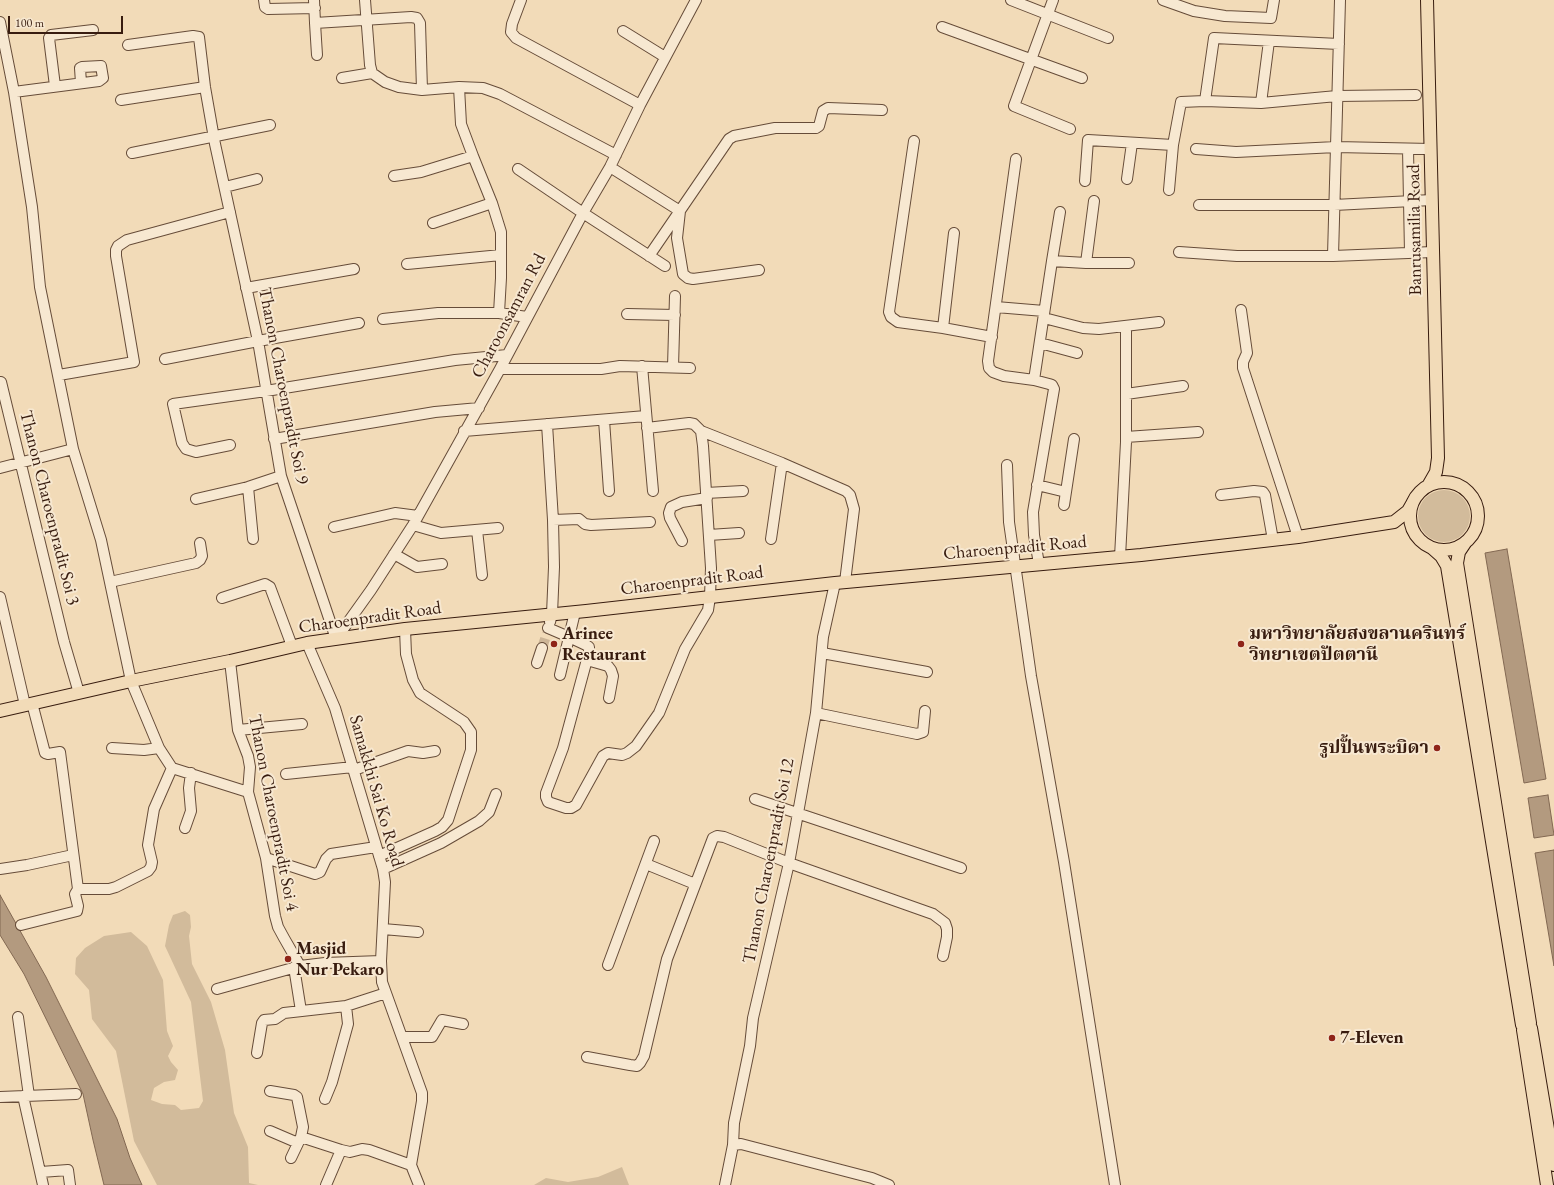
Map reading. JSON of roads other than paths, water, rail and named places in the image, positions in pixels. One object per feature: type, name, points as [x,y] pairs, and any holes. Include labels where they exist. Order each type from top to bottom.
[{"type":"main road","name":"Banrusamilia Road","points":[[1427,0],[1438,458],[1436,472],[1428,486]]},
{"type":"main road","name":"Banrusamilia Road","points":[[1438,458],[1443,470],[1457,484]]},
{"type":"main road","points":[[1394,522],[1405,514],[1418,494],[1428,486],[1442,482],[1457,484],[1469,492],[1473,498],[1477,511],[1477,525],[1460,552],[1457,563],[1527,1027],[1547,1185]]},
{"type":"main road","points":[[1412,504],[1410,519],[1415,534]]},
{"type":"main road","name":"Charoenpradit Road","points":[[0,711],[79,692],[230,661],[292,646],[405,629],[840,583],[1120,557],[1298,537],[1394,522]]},
{"type":"main road","points":[[1394,522],[1402,525],[1432,548],[1441,556],[1447,566],[1527,1027],[1554,1166]]},
{"type":"main road","points":[[1432,548],[1444,550],[1455,548],[1465,543]]},
{"type":"street","points":[[264,0],[265,7],[268,9],[315,4],[317,55]]},
{"type":"street","points":[[366,0],[370,65],[372,72],[385,82],[399,87],[422,90],[459,87],[483,88],[500,94],[616,155]]},
{"type":"street","points":[[521,0],[512,24],[511,32],[516,38],[640,105]]},
{"type":"street","name":"Charoonsamran Rd","points":[[336,639],[371,590],[413,525],[464,431],[479,408],[527,317],[610,167],[640,105],[696,0]]},
{"type":"street","points":[[1010,0],[1108,38]]},
{"type":"street","points":[[1053,0],[1032,61],[1014,106],[1070,129]]},
{"type":"street","points":[[1163,0],[1194,11],[1225,16],[1271,18],[1274,0]]},
{"type":"street","points":[[1333,256],[1340,0]]},
{"type":"street","points":[[315,22],[411,17],[417,18],[420,23],[422,90]]},
{"type":"street","points":[[0,22],[14,92],[32,207],[40,287],[73,449],[101,540],[131,681],[159,748],[172,768],[248,792]]},
{"type":"street","points":[[942,27],[1082,78]]},
{"type":"street","points":[[55,86],[49,38],[51,35],[93,30]]},
{"type":"street","points":[[623,31],[665,57]]},
{"type":"street","name":"Thanon Charoenpradit Soi 9","points":[[128,45],[193,36],[199,37],[205,87],[214,136],[258,341],[281,476],[336,639]]},
{"type":"street","points":[[1206,101],[1214,38],[1339,44]]},
{"type":"street","points":[[1261,103],[1269,41]]},
{"type":"street","points":[[342,78],[372,72]]},
{"type":"street","points":[[14,92],[81,83]]},
{"type":"street","points":[[121,100],[205,87]]},
{"type":"street","points":[[459,87],[461,124],[500,227],[502,255],[499,313]]},
{"type":"street","points":[[1169,190],[1173,145],[1181,102],[1206,101],[1261,103],[1337,96],[1416,95]]},
{"type":"street","points":[[649,256],[729,139],[734,136],[775,128],[816,128],[819,126],[824,111],[828,108],[882,110]]},
{"type":"street","points":[[132,153],[270,125]]},
{"type":"street","points":[[1085,181],[1088,140],[1173,145]]},
{"type":"street","points":[[914,141],[890,312],[891,317],[898,322],[992,337]]},
{"type":"street","points":[[1127,179],[1132,143]]},
{"type":"street","points":[[1196,149],[1236,152],[1336,147],[1431,149]]},
{"type":"street","points":[[1408,148],[1410,253]]},
{"type":"street","points":[[394,176],[421,172],[473,156]]},
{"type":"street","points":[[1016,159],[988,361],[989,368],[993,372],[1004,376],[1034,380],[1052,385],[1054,389],[1033,512],[1034,535],[1039,564]]},
{"type":"street","points":[[610,167],[680,211]]},
{"type":"street","points":[[518,169],[583,214],[665,266]]},
{"type":"street","points":[[225,187],[257,180]]},
{"type":"street","points":[[1199,204],[1334,205],[1432,200]]},
{"type":"street","points":[[1086,263],[1094,201]]},
{"type":"street","points":[[433,222],[492,203]]},
{"type":"street","points":[[680,211],[677,238],[683,274],[688,278],[693,280],[759,270]]},
{"type":"street","points":[[59,375],[134,362],[116,256],[118,246],[127,240],[230,212]]},
{"type":"street","points":[[1034,380],[1060,212]]},
{"type":"street","points":[[943,328],[954,233]]},
{"type":"street","points":[[1179,252],[1237,256],[1333,256],[1433,252]]},
{"type":"street","points":[[408,264],[502,255]]},
{"type":"street","points":[[1052,261],[1129,263]]},
{"type":"street","points":[[246,288],[354,269]]},
{"type":"street","points":[[673,367],[675,296]]},
{"type":"street","points":[[996,307],[1044,315],[1083,328],[1098,329],[1159,322]]},
{"type":"street","points":[[1241,310],[1247,353],[1242,362],[1242,368],[1298,537]]},
{"type":"street","points":[[383,319],[438,313],[499,313],[527,317]]},
{"type":"street","points":[[627,314],[675,315]]},
{"type":"street","points":[[165,359],[359,323]]},
{"type":"street","points":[[1120,557],[1126,437],[1126,326]]},
{"type":"street","points":[[1040,343],[1077,353]]},
{"type":"street","points":[[230,445],[196,452],[186,449],[182,443],[173,404],[266,391],[455,360],[507,355]]},
{"type":"street","points":[[500,369],[601,369],[620,366],[690,368]]},
{"type":"street","points":[[642,366],[653,491]]},
{"type":"street","name":"Thanon Charoenpradit Soi 3","points":[[1,382],[64,642],[79,692]]},
{"type":"street","points":[[1126,394],[1183,386]]},
{"type":"street","points":[[274,439],[434,412],[479,408]]},
{"type":"street","points":[[464,431],[646,416]]},
{"type":"street","points":[[604,420],[609,491]]},
{"type":"street","name":"Thanon Charoenpradit Soi 12","points":[[647,428],[689,423],[694,424],[701,432],[782,463],[846,491],[850,495],[854,509],[840,583],[823,637],[816,713],[789,863],[771,947],[753,1018],[752,1035],[734,1123],[733,1145],[725,1185]]},
{"type":"street","points":[[547,424],[553,520],[554,567],[552,614],[548,631],[569,637],[589,648],[563,748],[546,793],[548,802],[566,808],[571,808],[576,805],[603,756],[608,753],[622,755],[636,746],[659,713],[685,649],[706,616],[710,597],[711,568],[701,432]]},
{"type":"street","points":[[1126,437],[1198,432]]},
{"type":"street","points":[[1064,505],[1074,439]]},
{"type":"street","points":[[0,468],[73,449]]},
{"type":"street","points":[[771,539],[782,463]]},
{"type":"street","points":[[1007,465],[1009,522],[1031,676],[1064,862],[1114,1185]]},
{"type":"street","points":[[196,499],[248,487],[281,476]]},
{"type":"street","points":[[1037,485],[1066,492]]},
{"type":"street","points":[[248,487],[253,539]]},
{"type":"street","points":[[682,541],[670,518],[669,513],[671,507],[682,502],[706,496],[743,491]]},
{"type":"street","points":[[1221,495],[1254,491],[1262,492],[1265,495],[1273,540]]},
{"type":"street","points":[[334,527],[396,513],[418,516]]},
{"type":"street","points":[[553,520],[579,518],[585,524],[591,525],[650,522]]},
{"type":"street","points":[[413,525],[441,533],[498,528]]},
{"type":"street","points":[[477,530],[482,575]]},
{"type":"street","points":[[709,535],[739,533]]},
{"type":"street","points":[[110,582],[196,562],[200,560],[202,556],[200,543]]},
{"type":"street","points":[[394,554],[417,567],[442,564]]},
{"type":"street","points":[[222,598],[264,584],[270,587],[274,594],[292,646]]},
{"type":"street","points":[[0,597],[29,704],[45,753],[60,752],[78,889],[76,894],[78,906],[76,911],[21,925]]},
{"type":"street","points":[[560,676],[575,612]]},
{"type":"street","points":[[266,858],[315,874],[320,872],[326,859],[331,854],[378,851],[435,831],[448,820],[471,750],[471,732],[464,722],[420,693],[412,680],[406,654],[405,629]]},
{"type":"street","name":"Samakkhi Sai Ko Road","points":[[307,643],[335,708],[378,851],[385,882],[380,961],[382,982],[422,1094],[411,1165]]},
{"type":"street","points":[[537,663],[542,648]]},
{"type":"street","points":[[822,653],[927,672]]},
{"type":"street","points":[[587,660],[608,666],[611,670],[612,676],[609,698]]},
{"type":"street","name":"Thanon Charoenpradit Soi 4","points":[[230,661],[238,730],[248,756],[250,767],[248,792],[266,858],[275,916],[278,927],[297,967]]},
{"type":"street","points":[[816,713],[917,734],[923,732],[925,711]]},
{"type":"street","points":[[238,730],[302,724]]},
{"type":"street","points":[[112,748],[144,750],[159,748]]},
{"type":"street","points":[[286,774],[354,769],[408,751],[423,753],[434,751]]},
{"type":"street","points":[[78,889],[110,889],[148,871],[152,862],[148,844],[154,809],[172,768]]},
{"type":"street","points":[[185,828],[191,811],[189,788],[191,773]]},
{"type":"street","points":[[382,869],[441,843],[479,821],[488,812],[496,794]]},
{"type":"street","points":[[754,799],[961,868]]},
{"type":"street","points":[[586,1057],[637,1066],[640,1063],[644,1056],[667,959],[713,838],[717,836],[724,837],[789,863],[933,914],[945,922],[947,929],[943,956]]},
{"type":"street","points":[[608,965],[654,841]]},
{"type":"street","points":[[0,869],[74,855]]},
{"type":"street","points":[[646,864],[695,884]]},
{"type":"street","points":[[383,929],[418,932]]},
{"type":"street","points":[[218,989],[297,967],[325,963],[380,961]]},
{"type":"street","points":[[297,967],[301,1011]]},
{"type":"street","points":[[257,1053],[263,1021],[276,1019],[284,1013],[346,1006],[386,993]]},
{"type":"street","points":[[325,1099],[332,1082],[348,1024],[346,1006]]},
{"type":"street","points":[[18,1017],[26,1096],[43,1185]]},
{"type":"street","points":[[402,1037],[432,1037],[442,1020],[463,1024]]},
{"type":"street","points":[[270,1091],[294,1095],[297,1097],[303,1127],[300,1140],[291,1158]]},
{"type":"street","points":[[0,1097],[76,1094]]},
{"type":"street","points":[[270,1131],[350,1152],[362,1149],[369,1150],[411,1165],[419,1185]]},
{"type":"street","points":[[733,1145],[746,1144],[872,1178],[889,1185]]},
{"type":"street","points":[[326,1185],[341,1150]]},
{"type":"street","points":[[41,1172],[68,1170],[70,1185]]},
{"type":"tunnel","points":[[542,648],[547,633]]},
{"type":"place","name":"Arinee Restaurant","points":[[554,644]]},
{"type":"place","name":"มหาวิทยาลัยสงขลานครินทร์ วิทยาเขตปัตตานี","points":[[1241,644]]},
{"type":"place","name":"รูปปั้นพระบิดา","points":[[1437,748]]},
{"type":"place","name":"Masjid Nur Pekaro","points":[[288,959]]},
{"type":"place","name":"7-Eleven","points":[[1332,1038]]}]
